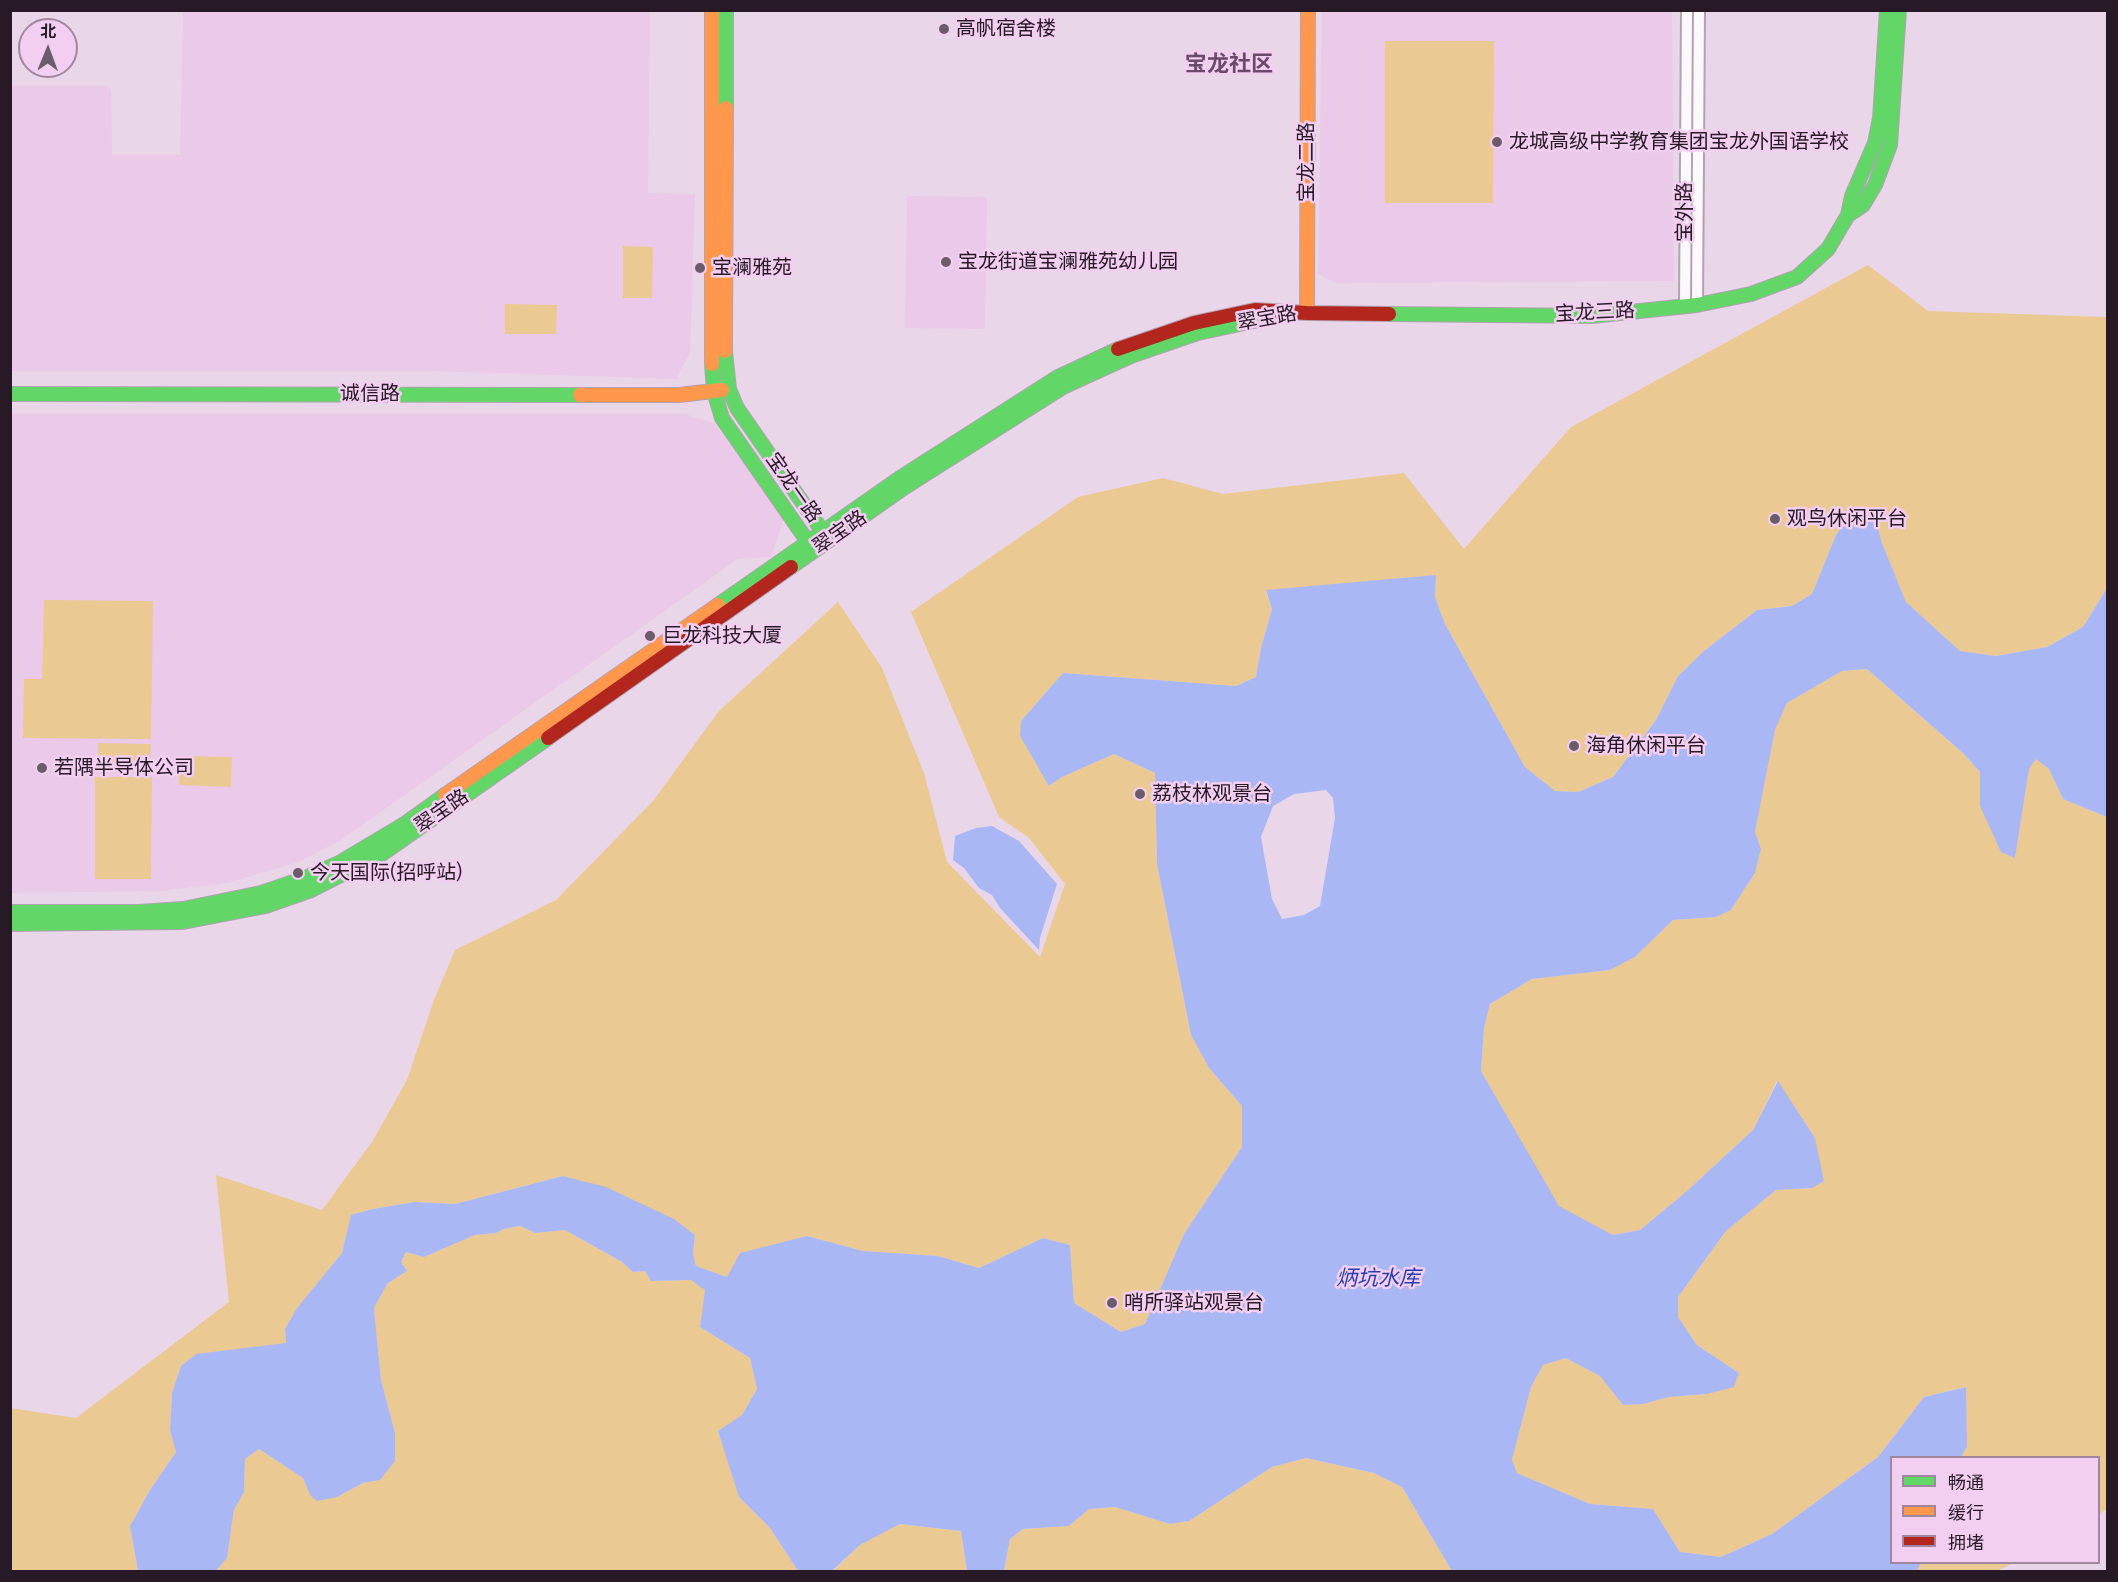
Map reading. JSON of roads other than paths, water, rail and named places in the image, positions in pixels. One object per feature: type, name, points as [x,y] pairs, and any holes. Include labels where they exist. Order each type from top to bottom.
[{"type":"street","name":"宝龙一路","points":[[712,10],[711,354],[714,391],[722,418],[818,540]]},
{"type":"street","name":"宝龙一路","points":[[726,10],[725,354],[729,389],[737,408],[818,540]]},
{"type":"street","name":"宝龙二路","points":[[1307,313],[1308,10]]},
{"type":"street","name":"宝外路","points":[[1687,10],[1691,306]]},
{"type":"street","name":"宝外路","points":[[1691,306],[1699,10]]},
{"type":"street","name":"宝龙三路","points":[[1307,313],[1592,316],[1691,306],[1751,294],[1797,277],[1828,249],[1848,215],[1852,196],[1875,143],[1880,118],[1887,10]]},
{"type":"street","name":"宝龙三路","points":[[1848,215],[1863,205],[1875,185],[1890,145],[1899,10]]},
{"type":"street","name":"翠宝路","points":[[10,912],[138,912],[183,909],[261,893],[339,863],[406,823],[818,540],[1063,387],[1131,356],[1198,333],[1257,319],[1307,313]]},
{"type":"street","name":"诚信路","points":[[10,394],[679,395],[729,389]]},
{"type":"street","name":"翠宝路","points":[[10,924],[183,922],[266,906],[328,882],[390,848],[818,540]]},
{"type":"water","name":"炳坑水库","points":[[1852,513],[1875,516],[1882,543],[1906,602],[1960,651],[1996,656],[2047,647],[2083,627],[2107,588],[2107,817],[2063,799],[2049,769],[2036,759],[2029,769],[2015,858],[2001,852],[1980,806],[1980,772],[1964,754],[1867,669],[1842,671],[1787,703],[1775,730],[1755,832],[1761,849],[1755,873],[1731,910],[1716,917],[1673,920],[1635,957],[1610,970],[1532,979],[1490,1004],[1484,1028],[1481,1071],[1559,1206],[1613,1235],[1640,1230],[1687,1191],[1753,1130],[1778,1081],[1815,1138],[1824,1181],[1812,1188],[1776,1190],[1726,1231],[1678,1297],[1678,1317],[1697,1345],[1739,1373],[1734,1387],[1707,1394],[1669,1397],[1643,1404],[1623,1405],[1600,1376],[1566,1358],[1543,1365],[1531,1387],[1512,1460],[1517,1473],[1590,1504],[1653,1509],[1680,1552],[1721,1557],[1772,1534],[1878,1457],[1924,1397],[1966,1387],[1967,1447],[1962,1456],[1890,1456],[1890,1564],[1920,1564],[1917,1571],[1452,1571],[1402,1487],[1374,1473],[1306,1458],[1272,1467],[1189,1521],[1170,1524],[1115,1507],[1089,1509],[1069,1526],[1023,1529],[1010,1539],[1004,1571],[967,1571],[961,1531],[900,1524],[860,1545],[832,1571],[798,1571],[770,1528],[739,1497],[718,1431],[742,1415],[757,1389],[750,1358],[700,1327],[705,1290],[691,1280],[651,1281],[645,1271],[633,1272],[622,1262],[565,1230],[535,1233],[520,1226],[496,1233],[475,1235],[424,1257],[406,1252],[401,1262],[407,1271],[388,1283],[374,1308],[381,1380],[395,1433],[395,1461],[380,1480],[363,1483],[337,1497],[317,1501],[310,1495],[303,1478],[259,1449],[245,1459],[244,1492],[234,1510],[227,1558],[216,1571],[138,1571],[130,1526],[150,1490],[176,1452],[170,1430],[172,1393],[181,1366],[196,1354],[286,1343],[285,1329],[297,1308],[342,1253],[351,1215],[373,1209],[414,1202],[455,1204],[563,1176],[606,1187],[674,1219],[695,1235],[693,1254],[696,1266],[727,1277],[740,1253],[807,1236],[863,1251],[938,1256],[979,1268],[1043,1238],[1070,1245],[1074,1303],[1121,1332],[1145,1324],[1184,1234],[1242,1147],[1242,1106],[1209,1068],[1191,1035],[1157,864],[1155,773],[1114,754],[1062,777],[1049,786],[1020,736],[1021,721],[1063,673],[1236,686],[1256,677],[1272,609],[1266,590],[1436,575],[1435,597],[1445,624],[1525,767],[1555,791],[1578,792],[1613,777],[1656,720],[1678,676],[1704,651],[1757,610],[1792,606],[1812,594],[1836,535]],"holes":[[[1326,790],[1333,798],[1335,818],[1320,906],[1304,915],[1282,919],[1272,899],[1261,837],[1273,806],[1294,794]]]},
{"type":"water","points":[[992,826],[1019,841],[1057,884],[1040,938],[1039,950],[1000,908],[992,895],[979,888],[964,868],[953,860],[955,836],[976,828]]},
{"type":"place","name":"高帆宿舍楼","points":[[944,29]]},
{"type":"place","name":"龙城高级中学教育集团宝龙外国语学校","points":[[1497,142]]},
{"type":"place","name":"宝龙街道宝澜雅苑幼儿园","points":[[946,262]]},
{"type":"place","name":"宝澜雅苑","points":[[700,268]]},
{"type":"place","name":"观鸟休闲平台","points":[[1775,519]]},
{"type":"place","name":"巨龙科技大厦","points":[[650,636]]},
{"type":"place","name":"海角休闲平台","points":[[1574,746]]},
{"type":"place","name":"若隅半导体公司","points":[[42,768]]},
{"type":"place","name":"荔枝林观景台","points":[[1140,794]]},
{"type":"place","name":"今天国际(招呼站)","points":[[298,873]]},
{"type":"place","name":"哨所驿站观景台","points":[[1112,1303]]},
{"type":"district","name":"宝龙社区","points":[[1229,65]]}]
